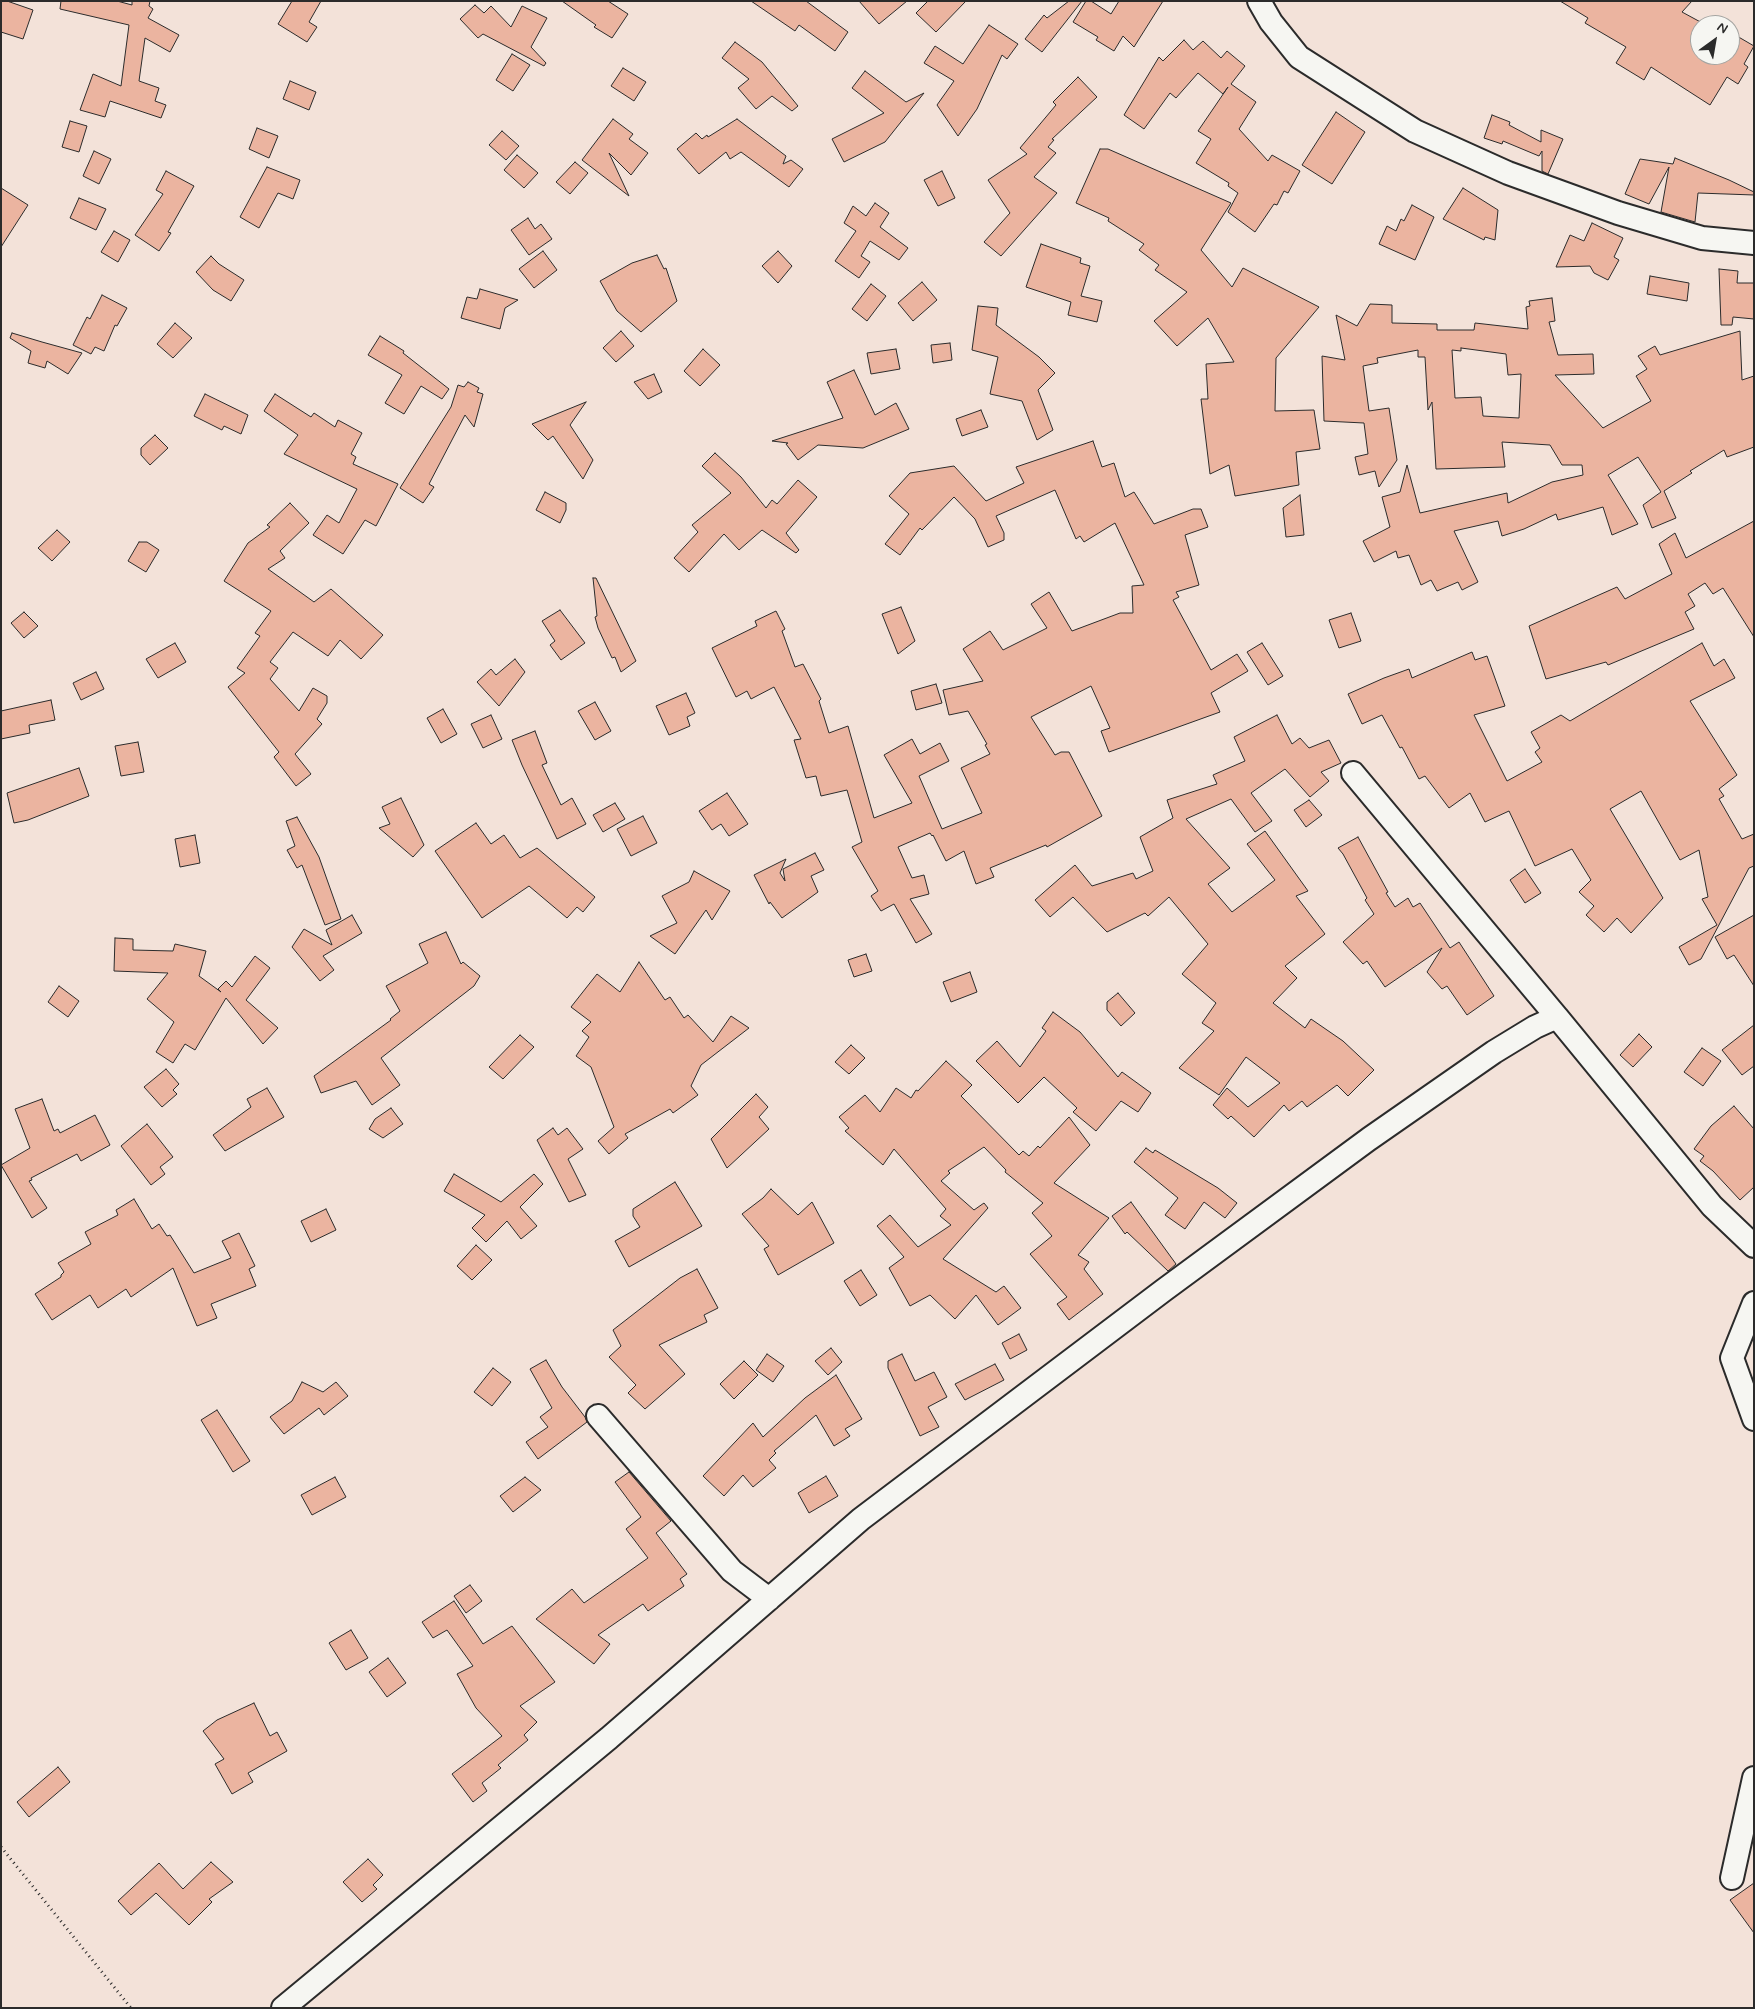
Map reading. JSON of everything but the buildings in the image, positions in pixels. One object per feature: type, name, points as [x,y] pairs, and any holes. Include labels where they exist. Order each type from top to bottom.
[{"type":"street","points":[[1259,1],[1271,22],[1299,57],[1415,131],[1508,174],[1618,213],[1702,238],[1754,243]]},
{"type":"street","points":[[1353,773],[1712,1206],[1754,1246]]},
{"type":"street","points":[[283,2008],[609,1738],[862,1519],[1369,1139],[1494,1052],[1534,1027],[1557,1017]]},
{"type":"street","points":[[1754,1303],[1732,1358],[1754,1419]]},
{"type":"street","points":[[598,1416],[732,1571],[769,1599]]},
{"type":"street","points":[[1732,1878],[1754,1778]]},
{"type":"path","points":[[1,1847],[131,2008]]}]
